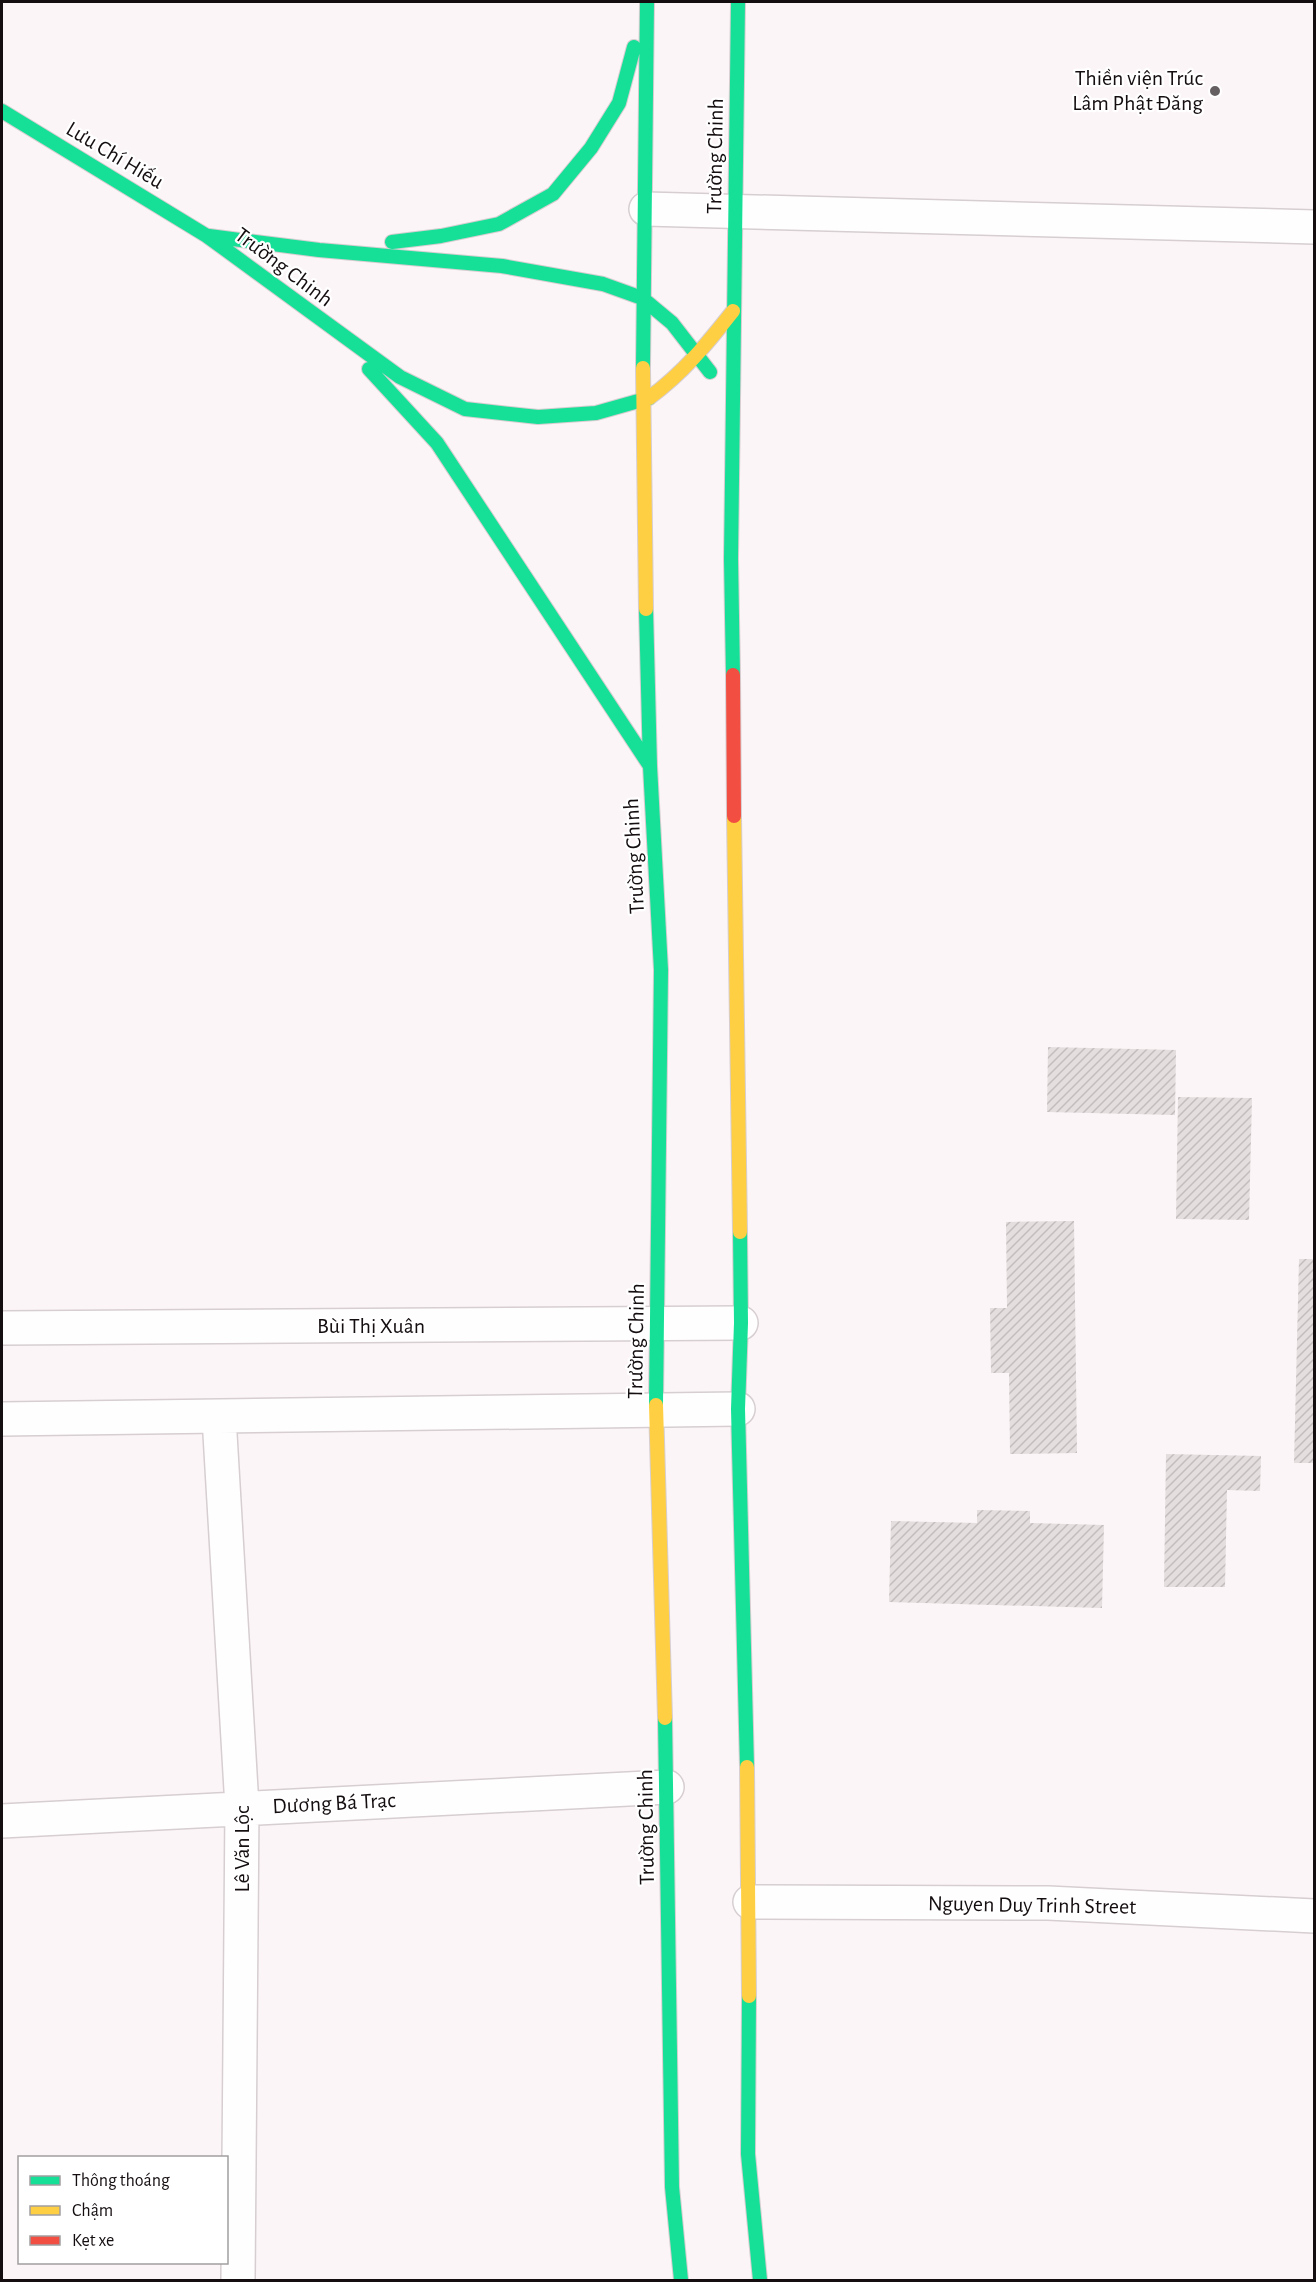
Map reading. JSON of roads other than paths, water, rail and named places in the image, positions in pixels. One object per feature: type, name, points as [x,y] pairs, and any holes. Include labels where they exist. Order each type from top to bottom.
[{"type":"street","name":"Trường Chinh","points":[[646,2],[642,298],[651,766],[661,970],[656,1410],[667,1787],[672,2187],[681,2280]]},
{"type":"street","points":[[320,249],[441,236],[500,224],[553,194],[591,148],[619,104],[646,2]]},
{"type":"street","name":"Trường Chinh","points":[[738,2],[731,559],[741,1323],[738,1409],[750,1902],[748,2154],[760,2280]]},
{"type":"street","name":"Lưu Chí Hiếu","points":[[2,111],[207,236]]},
{"type":"street","points":[[645,209],[1314,227]]},
{"type":"street","name":"Trường Chinh","points":[[207,236],[502,266],[603,284],[642,298],[672,322],[699,355],[733,413]]},
{"type":"street","name":"Trường Chinh","points":[[207,236],[400,377],[465,409],[538,417],[596,413],[644,401],[674,380],[699,355],[733,311]]},
{"type":"street","points":[[331,328],[437,443],[651,766]]},
{"type":"street","name":"Bùi Thị Xuân","points":[[2,1328],[741,1323]]},
{"type":"street","points":[[2,1419],[219,1418],[738,1409]]},
{"type":"street","name":"Lê Văn Lộc","points":[[219,1418],[242,1807],[238,2280]]},
{"type":"street","name":"Dương Bá Trạc","points":[[2,1821],[667,1787]]},
{"type":"street","name":"Nguyen Duy Trinh Street","points":[[750,1902],[1048,1902],[1314,1916]]},
{"type":"place","name":"Thiền viện Trúc Lâm Phật Đăng","points":[[1215,91]]}]
